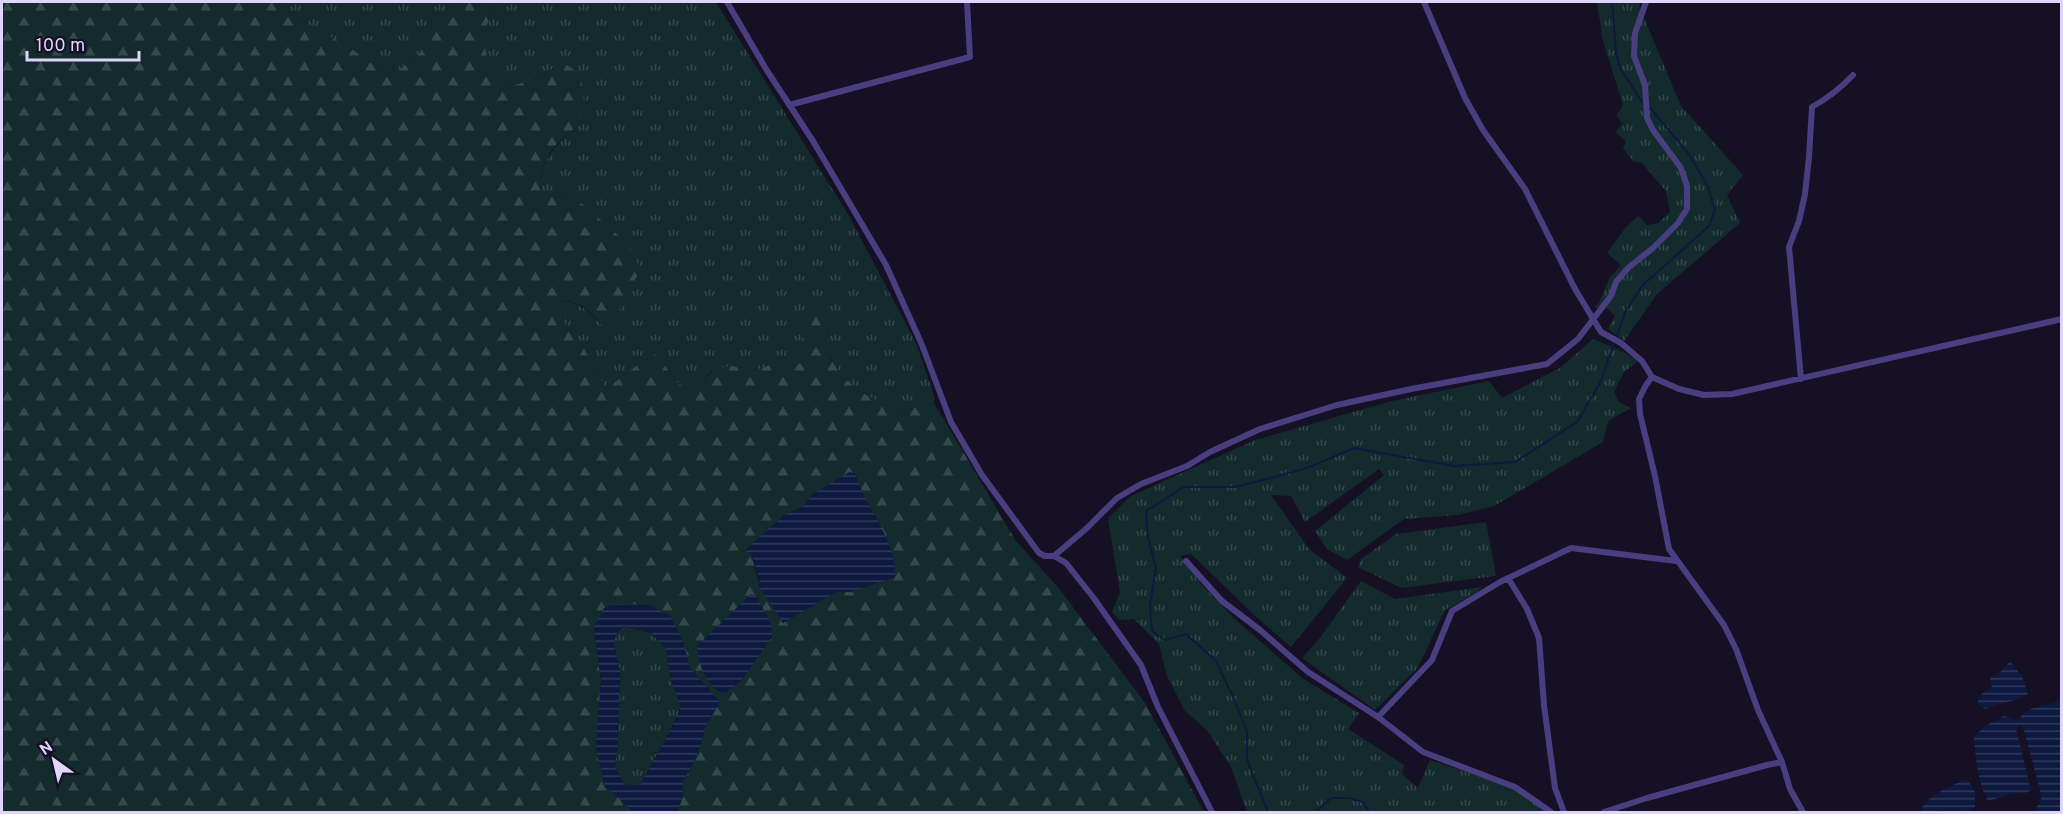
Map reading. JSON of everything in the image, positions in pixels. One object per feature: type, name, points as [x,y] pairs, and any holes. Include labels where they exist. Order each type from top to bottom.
[{"type":"street","points":[[727,2],[886,265],[922,345],[951,422],[982,475],[1039,553],[1054,556],[1066,563],[1141,665],[1158,707],[1212,813]]},
{"type":"street","points":[[789,105],[970,57],[967,2]]},
{"type":"street","points":[[1424,2],[1465,98],[1483,130],[1525,189],[1593,320],[1601,332],[1621,343],[1642,361],[1652,377],[1679,389],[1704,395],[1732,394],[2061,319]]},
{"type":"street","points":[[1054,556],[1117,498],[1141,484],[1187,466],[1210,452],[1260,429],[1358,401],[1442,382],[1547,364],[1578,339],[1611,296],[1616,282],[1628,268],[1678,224],[1687,209],[1687,186],[1681,168],[1647,118],[1645,85],[1635,56],[1635,33],[1646,2]]},
{"type":"street","points":[[1801,379],[1789,247],[1799,221],[1805,194],[1812,107],[1835,93],[1853,75]]},
{"type":"street","points":[[1652,377],[1639,399],[1640,414],[1669,549],[1724,625],[1736,649],[1758,710],[1782,762],[1790,789],[1803,813]]},
{"type":"street","points":[[1378,717],[1432,660],[1452,611],[1508,578],[1570,548],[1676,561]]},
{"type":"street","points":[[1186,561],[1222,601],[1260,630],[1308,672],[1378,717],[1423,752],[1515,787],[1551,813]]},
{"type":"street","points":[[1508,578],[1527,609],[1539,639],[1544,705],[1555,788],[1564,813]]},
{"type":"street","points":[[1604,813],[1647,798],[1782,762]]},
{"type":"green space","points":[[2,2],[275,2],[322,33],[345,44],[385,73],[397,70],[417,56],[433,35],[452,2],[495,2],[486,29],[485,49],[489,64],[502,82],[508,87],[516,85],[566,65],[576,72],[583,85],[584,100],[578,121],[546,159],[541,172],[540,191],[552,196],[578,200],[627,243],[638,264],[637,277],[622,297],[619,310],[608,332],[593,315],[581,306],[559,301],[565,324],[582,345],[606,389],[644,360],[656,354],[678,383],[688,389],[700,386],[717,368],[731,366],[758,370],[776,362],[799,364],[809,354],[803,337],[805,318],[817,312],[823,312],[828,316],[829,356],[844,378],[859,391],[901,411],[934,403],[1016,541],[1057,586],[1145,703],[1204,812],[672,812],[677,811],[681,802],[684,780],[698,753],[706,725],[720,702],[690,668],[682,639],[649,605],[614,604],[594,627],[601,680],[596,749],[605,786],[634,812],[2,812]],"holes":[[[850,472],[855,474],[895,577],[850,592],[836,592],[783,623],[757,577],[752,555],[784,515],[802,507],[813,494]]]},
{"type":"green space","points":[[275,2],[452,2],[433,35],[417,56],[397,70],[385,73],[345,44],[322,33]]},
{"type":"green space","points":[[495,2],[716,2],[849,216],[916,343],[935,398],[934,403],[901,411],[859,391],[844,378],[829,355],[828,316],[803,337],[809,354],[799,364],[776,362],[758,370],[731,366],[711,371],[700,386],[688,389],[678,383],[656,354],[644,360],[606,389],[582,345],[565,324],[559,301],[581,306],[608,331],[619,310],[621,297],[637,277],[578,200],[552,196],[540,191],[542,172],[549,156],[574,129],[554,68],[520,85],[508,87],[493,71],[487,57],[485,41],[486,29]]},
{"type":"green space","points":[[1597,2],[1641,2],[1639,6],[1681,106],[1743,175],[1727,195],[1740,223],[1657,294],[1624,341],[1608,329],[1615,316],[1607,308],[1595,307],[1610,277],[1621,265],[1607,253],[1626,227],[1638,216],[1647,225],[1658,223],[1670,212],[1666,191],[1642,163],[1633,161],[1623,148],[1626,142],[1616,132],[1622,124],[1617,115],[1623,105],[1603,41]]},
{"type":"green space","points":[[1593,339],[1624,352],[1638,361],[1624,372],[1614,392],[1619,402],[1631,408],[1608,421],[1603,442],[1494,506],[1458,515],[1404,519],[1347,560],[1327,549],[1315,531],[1384,475],[1379,469],[1305,522],[1291,496],[1271,495],[1309,549],[1347,578],[1291,647],[1191,554],[1180,556],[1203,586],[1234,618],[1302,678],[1359,713],[1348,729],[1404,765],[1402,774],[1418,788],[1430,760],[1515,788],[1548,812],[1247,812],[1231,767],[1207,730],[1185,711],[1167,676],[1159,644],[1134,619],[1119,620],[1112,612],[1120,592],[1108,518],[1131,496],[1255,440],[1392,401],[1489,381],[1502,398],[1560,368]]},
{"type":"green space","points":[[1486,522],[1496,576],[1401,588],[1358,567],[1361,559],[1396,534]]},
{"type":"green space","points":[[1361,581],[1395,599],[1482,587],[1476,593],[1445,610],[1417,669],[1375,710],[1302,658],[1319,639]]},
{"type":"green space","points":[[624,626],[651,633],[666,649],[670,677],[681,707],[640,785],[625,786],[615,767],[620,671],[614,645],[616,634]]},
{"type":"water","points":[[850,472],[855,474],[886,537],[894,563],[895,577],[850,592],[836,592],[783,623],[758,585],[760,582],[752,555],[745,550],[784,515],[802,507],[813,494]]},
{"type":"water","points":[[751,594],[756,596],[771,623],[772,637],[741,681],[724,694],[713,686],[704,674],[697,646]]},
{"type":"water","points":[[614,604],[649,605],[670,616],[682,639],[690,668],[720,702],[706,725],[698,753],[684,780],[681,802],[677,811],[634,812],[605,786],[596,749],[601,680],[594,627],[604,608]],"holes":[[[624,626],[651,633],[666,649],[670,677],[681,707],[640,785],[625,786],[615,767],[620,671],[614,645],[616,634]]]},
{"type":"water","points":[[2010,662],[2022,676],[2028,694],[1985,709],[1978,705],[1978,697],[1992,687],[1990,678],[1998,674]]},
{"type":"water","points":[[2061,701],[2061,812],[2033,812],[2041,801],[2040,789],[2023,727],[2020,725],[2016,729],[2031,790],[1988,801],[1979,778],[1974,737],[1985,726],[2004,716],[2018,720],[2033,708]]},
{"type":"water","points":[[1965,780],[1975,792],[1975,807],[1966,811],[1923,812],[1921,810],[1934,795]]},
{"type":"waterway","points":[[1612,2],[1616,53],[1620,68],[1642,102]]},
{"type":"waterway","points":[[1268,812],[1247,760],[1247,732],[1216,661],[1186,634],[1165,640],[1152,631],[1150,605],[1156,568],[1148,538],[1146,511],[1184,487],[1235,487],[1310,467],[1354,448],[1454,466],[1515,462],[1577,422],[1600,383],[1626,310],[1643,285],[1709,226],[1715,210],[1708,187],[1689,154],[1650,108]]},
{"type":"waterway","points":[[1316,812],[1331,798],[1349,798],[1363,802],[1369,812]]}]
